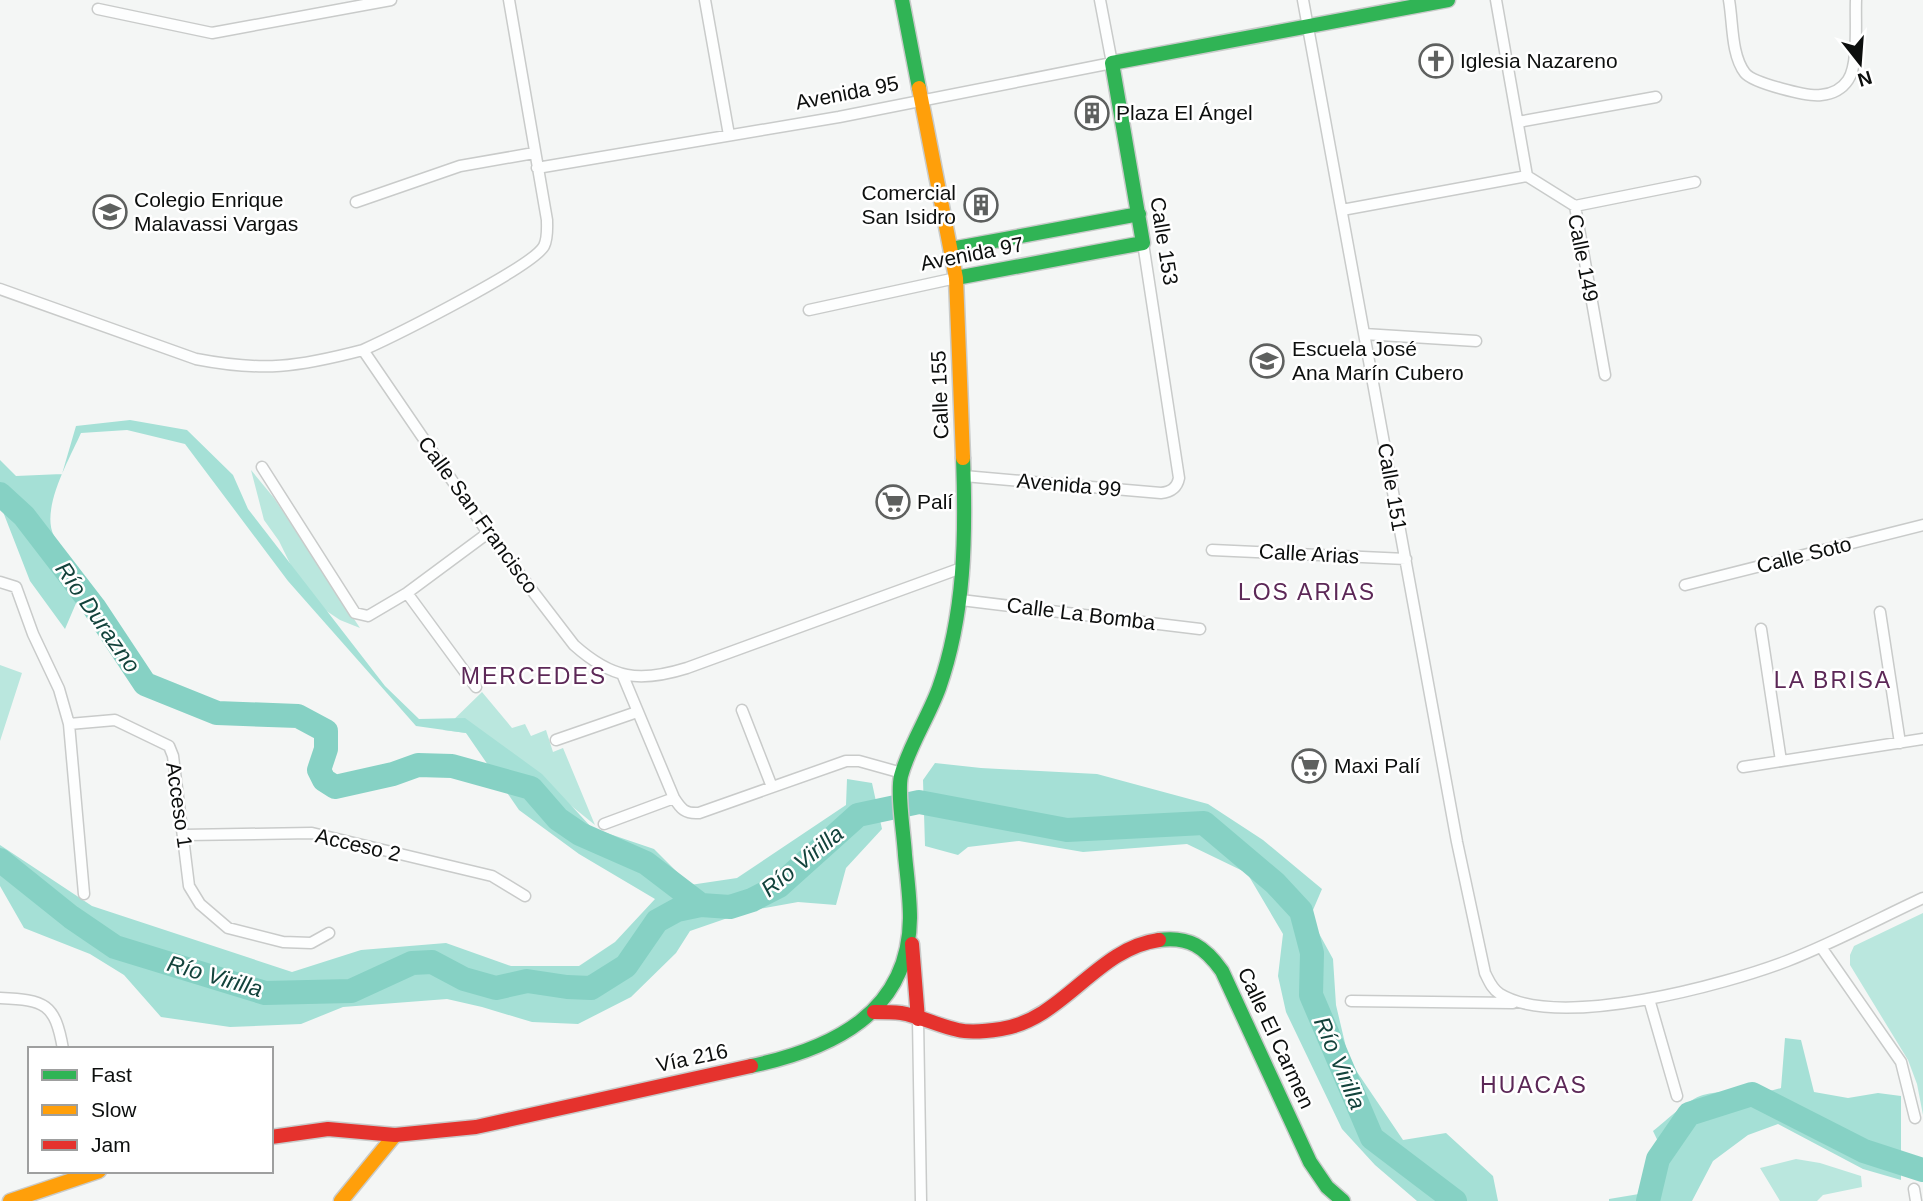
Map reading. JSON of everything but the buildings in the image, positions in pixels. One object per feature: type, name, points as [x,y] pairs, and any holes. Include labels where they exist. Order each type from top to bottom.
[{"type":"main road","name":"Calle 155","points":[[901,777],[939,687],[961,600],[964,567],[964,476],[956,278],[902,0]]},
{"type":"main road","name":"Avenida 95","points":[[1112,63],[1448,0]]},
{"type":"main road","name":"Calle 153","points":[[1112,63],[1143,243]]},
{"type":"main road","name":"Avenida 97","points":[[951,249],[1139,214]]},
{"type":"main road","name":"Avenida 97","points":[[956,278],[1143,243]]},
{"type":"main road","name":"Vía 216","points":[[273,1137],[328,1129],[395,1135],[476,1127],[762,1064],[803,1053],[838,1038],[874,1012],[890,991],[903,963],[910,920],[901,777]]},
{"type":"main road","points":[[910,920],[918,1019]]},
{"type":"main road","name":"Calle El Carmen","points":[[874,1012],[901,1013],[960,1031],[1003,1029],[1031,1018],[1054,1004],[1102,966],[1146,942],[1169,939],[1190,942],[1209,953],[1223,971],[1310,1162],[1327,1187],[1343,1201]]},
{"type":"main road","points":[[341,1201],[395,1135]]},
{"type":"main road","points":[[10,1201],[86,1173]]},
{"type":"street","points":[[98,9],[212,33],[391,0]]},
{"type":"street","points":[[0,289],[196,359],[247,368],[295,366],[363,350],[397,335],[517,269],[539,253],[545,245],[547,220],[509,0]]},
{"type":"street","points":[[705,0],[729,135]]},
{"type":"street","name":"Calle 153","points":[[1100,0],[1112,63]]},
{"type":"street","name":"Calle 151","points":[[1303,0],[1457,842],[1485,972],[1490,985],[1499,994],[1523,1002]]},
{"type":"street","points":[[1342,210],[1527,176],[1496,0]]},
{"type":"street","points":[[1730,0],[1738,59],[1745,73],[1754,81],[1819,96],[1837,91],[1848,80],[1853,69],[1856,0]]},
{"type":"street","name":"Avenida 95","points":[[537,168],[1112,63]]},
{"type":"street","points":[[1518,122],[1656,97]]},
{"type":"street","points":[[356,202],[460,166],[534,153]]},
{"type":"street","name":"Calle 149","points":[[1527,176],[1575,206],[1605,375]]},
{"type":"street","points":[[1575,206],[1695,182]]},
{"type":"street","name":"Calle 153","points":[[1143,243],[1179,478],[1173,489]]},
{"type":"street","name":"Avenida 97","points":[[809,310],[956,278]]},
{"type":"street","points":[[1364,334],[1476,341]]},
{"type":"street","name":"Calle San Francisco","points":[[363,350],[488,533],[574,645],[588,658],[623,676],[647,678],[687,668],[964,567]]},
{"type":"street","points":[[262,467],[355,613],[361,615],[368,616],[407,593],[488,533]]},
{"type":"street","name":"Avenida 99","points":[[964,476],[1161,493],[1173,489]]},
{"type":"street","name":"Calle Soto","points":[[1685,585],[1923,524]]},
{"type":"street","name":"Calle Arias","points":[[1212,550],[1406,559]]},
{"type":"street","points":[[0,582],[16,587],[33,634],[59,689],[69,724],[85,894]]},
{"type":"street","points":[[407,593],[476,687]]},
{"type":"street","name":"Calle La Bomba","points":[[961,600],[1200,629]]},
{"type":"street","points":[[1880,612],[1900,743]]},
{"type":"street","points":[[1761,629],[1781,761]]},
{"type":"street","points":[[623,676],[674,798],[681,809],[690,814],[846,761],[859,761],[901,777]]},
{"type":"street","points":[[742,710],[772,787]]},
{"type":"street","points":[[556,740],[637,712]]},
{"type":"street","name":"Acceso 1","points":[[69,724],[115,720],[169,746],[173,756],[189,886],[200,904],[228,928],[283,942],[311,943],[329,933]]},
{"type":"street","points":[[1743,767],[1923,739]]},
{"type":"street","points":[[604,824],[674,798]]},
{"type":"street","name":"Acceso 2","points":[[184,835],[312,833],[492,876],[525,896]]},
{"type":"street","points":[[1350,1001],[1523,1002],[1552,1008],[1587,1008],[1649,999],[1785,962],[1923,898]]},
{"type":"street","points":[[1821,947],[1901,1062],[1915,1118]]},
{"type":"street","points":[[0,998],[32,1001],[50,1008],[59,1026],[63,1047]]},
{"type":"street","points":[[1649,999],[1676,1096]]},
{"type":"street","points":[[918,1019],[921,1201]]},
{"type":"green space","points":[[130,420],[187,430],[233,475],[248,509],[385,686],[419,719],[465,718],[542,774],[592,828],[654,849],[690,885],[737,878],[846,805],[847,779],[872,783],[882,829],[846,868],[836,905],[798,902],[748,911],[690,931],[676,953],[631,997],[578,1024],[532,1022],[447,999],[343,1007],[301,1024],[230,1027],[161,1017],[124,975],[90,954],[24,928],[0,886],[0,845],[92,906],[292,972],[361,950],[446,943],[511,966],[579,966],[615,942],[655,899],[579,854],[519,810],[466,733],[416,726],[288,581],[185,444],[127,430],[81,433],[62,474],[76,426]]},
{"type":"green space","points":[[0,460],[16,476],[62,474],[53,498],[51,525],[54,536],[86,580],[65,629],[30,581],[0,504]]},
{"type":"green space","points":[[251,470],[274,498],[360,628],[340,620],[307,598],[279,541],[264,520]]},
{"type":"green space","points":[[0,665],[22,673],[0,741]]},
{"type":"green space","points":[[482,692],[512,728],[525,724],[531,736],[546,730],[553,752],[563,748],[595,825],[538,779],[466,733],[443,730]]},
{"type":"green space","points":[[935,763],[1097,774],[1208,804],[1263,840],[1322,889],[1310,917],[1333,959],[1336,1005],[1349,1060],[1403,1140],[1446,1133],[1493,1176],[1498,1201],[1417,1201],[1375,1165],[1342,1129],[1286,1012],[1278,976],[1283,934],[1247,873],[1187,844],[1083,852],[1019,841],[968,847],[958,855],[925,846],[923,780]]},
{"type":"green space","points":[[1923,913],[1923,1115],[1917,1084],[1908,1060],[1850,965],[1850,955],[1854,946]]},
{"type":"green space","points":[[1785,1038],[1801,1040],[1814,1092],[1848,1098],[1878,1093],[1901,1096],[1901,1180],[1863,1169],[1778,1124],[1748,1135],[1713,1161],[1692,1201],[1609,1201],[1639,1194],[1651,1174],[1666,1158],[1653,1131],[1691,1101],[1713,1093],[1762,1092],[1781,1088]]},
{"type":"green space","points":[[1796,1159],[1820,1163],[1861,1176],[1862,1187],[1823,1195],[1817,1201],[1780,1201],[1760,1168]]},
{"type":"waterway","name":"Río Durazno","points":[[0,494],[24,516],[94,607],[145,684],[217,713],[298,716],[326,731],[326,749],[319,770],[324,780],[335,787],[393,774],[418,765],[452,766],[531,788],[558,819],[580,834],[646,863],[701,905]]},
{"type":"waterway","name":"Río Virilla","points":[[0,860],[71,917],[115,947],[265,993],[351,991],[412,963],[432,962],[464,979],[496,988],[527,981],[591,988],[626,966],[657,921],[677,910],[701,905],[730,907],[752,900],[779,886],[858,815],[919,802],[1067,830],[1204,823],[1275,883],[1301,911],[1312,953],[1311,995],[1372,1138],[1455,1201]]},
{"type":"waterway","name":"Río Virilla","points":[[1648,1201],[1658,1159],[1689,1114],[1752,1094],[1864,1151],[1923,1170]]},
{"type":"traffic: fast","points":[[902,0],[919,88]]},
{"type":"traffic: fast","points":[[956,278],[1143,243],[1112,63],[1448,0]]},
{"type":"traffic: fast","points":[[951,249],[1139,214]]},
{"type":"traffic: fast","points":[[751,1066],[810,1049],[837,1037],[860,1021],[881,1002],[896,979],[906,951],[910,910],[900,784],[909,754],[939,688],[954,632],[964,546],[963,458]]},
{"type":"traffic: fast","points":[[1159,940],[1179,940],[1195,945],[1209,955],[1222,971],[1310,1162],[1327,1187],[1343,1201]]},
{"type":"traffic: slow","points":[[919,88],[956,278],[963,458]]},
{"type":"traffic: slow","points":[[341,1201],[395,1135]]},
{"type":"traffic: slow","points":[[10,1201],[93,1173]]},
{"type":"traffic: jam","points":[[874,1012],[908,1014],[963,1031],[1001,1029],[1023,1023],[1043,1012],[1117,956],[1137,946],[1159,940]]},
{"type":"traffic: jam","points":[[912,944],[918,1019]]},
{"type":"traffic: jam","points":[[273,1137],[328,1129],[395,1135],[476,1127],[751,1066]]},
{"type":"place","name":"Iglesia Nazareno","points":[[1436,61]]},
{"type":"place","name":"Plaza El Ángel","points":[[1092,113]]},
{"type":"place","name":"Comercial San Isidro","points":[[981,205]]},
{"type":"place","name":"Colegio Enrique Malavassi Vargas","points":[[110,212]]},
{"type":"place","name":"Escuela José Ana Marín Cubero","points":[[1267,361]]},
{"type":"place","name":"Palí","points":[[893,502]]},
{"type":"place","name":"Maxi Palí","points":[[1309,766]]},
{"type":"district","name":"LOS ARIAS","points":[[1307,592]]},
{"type":"district","name":"MERCEDES","points":[[534,676]]},
{"type":"district","name":"LA BRISA","points":[[1833,680]]},
{"type":"district","name":"HUACAS","points":[[1534,1085]]}]
